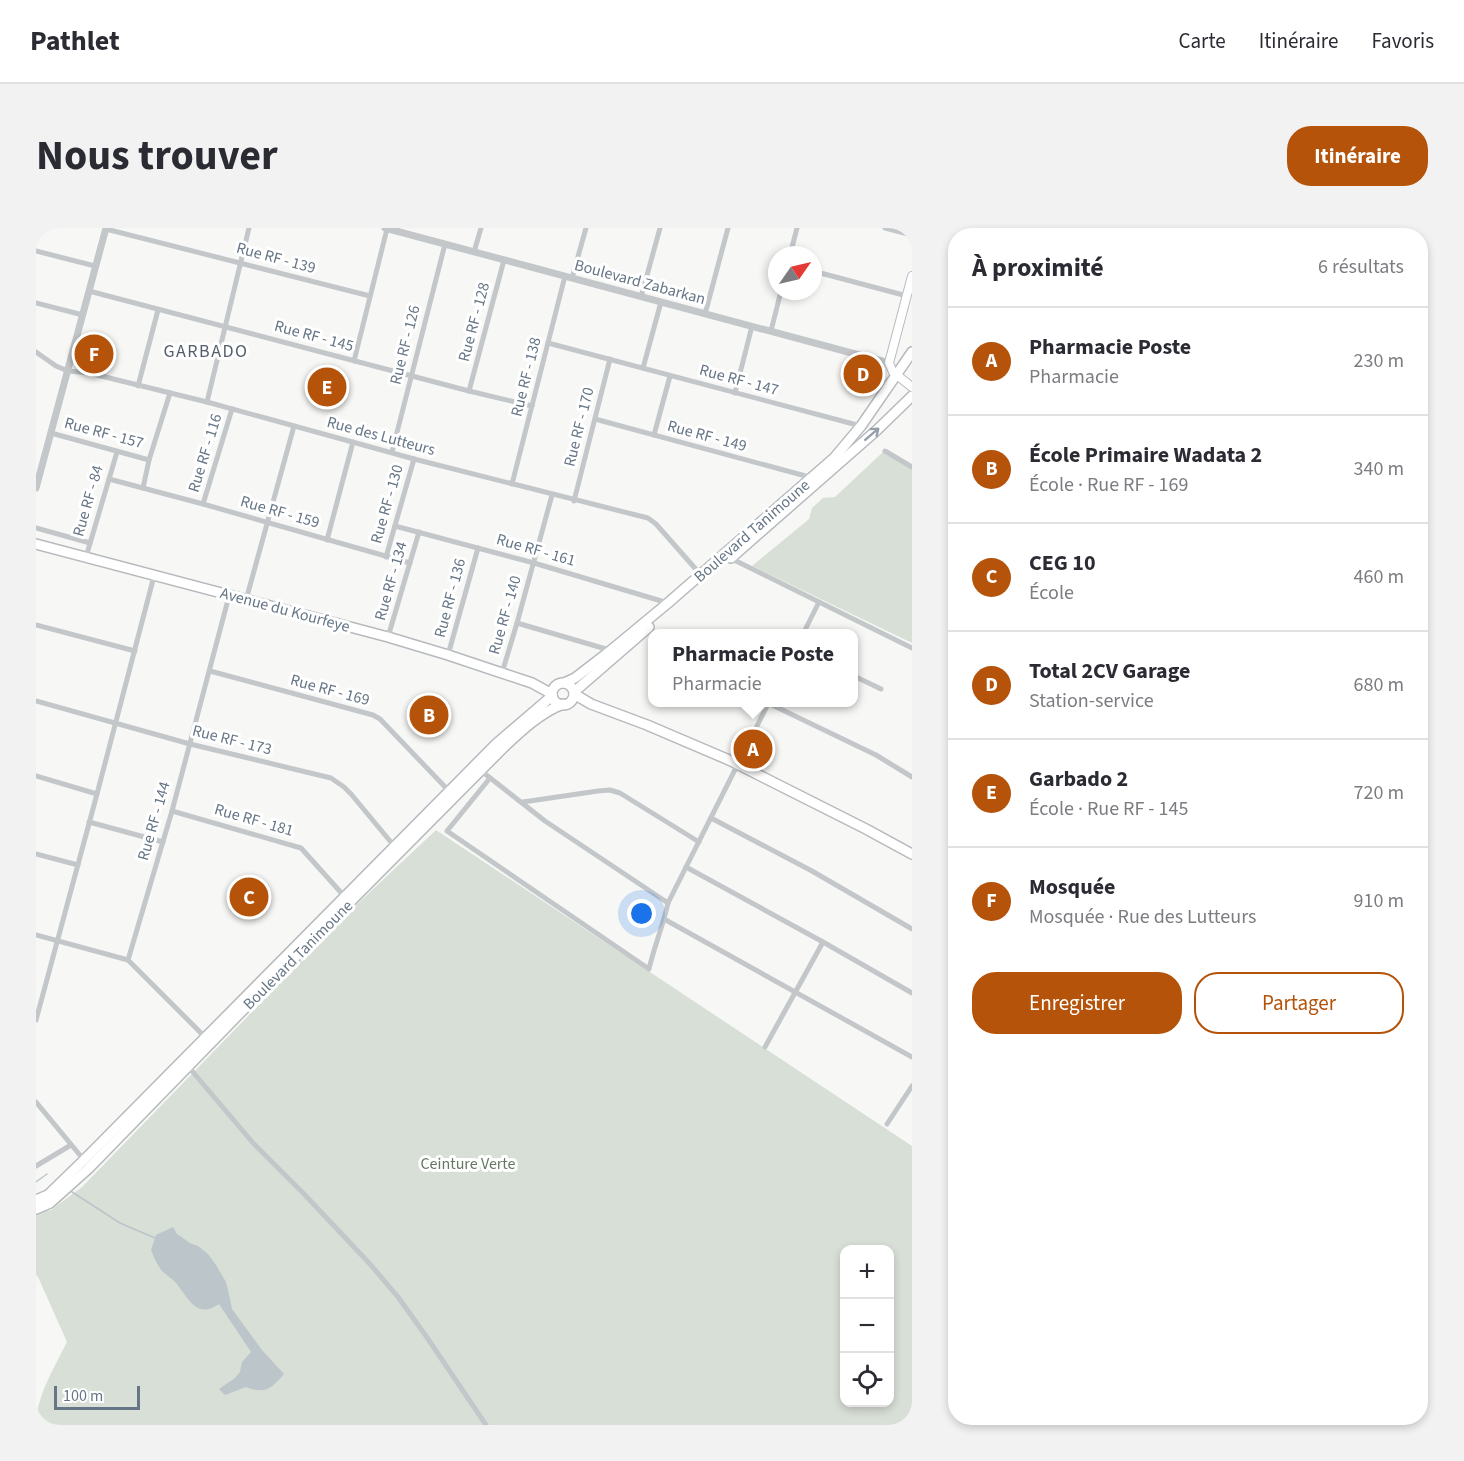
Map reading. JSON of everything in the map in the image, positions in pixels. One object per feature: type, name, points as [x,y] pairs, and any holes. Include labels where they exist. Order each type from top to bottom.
[{"type":"main road","points":[[912,276],[889,363],[896,374],[912,387]]},
{"type":"main road","name":"Boulevard Tanimoune","points":[[561,683],[574,678],[610,651],[813,478],[841,451],[861,426],[912,352]]},
{"type":"main road","name":"Boulevard Tanimoune","points":[[574,693],[877,430],[912,396]]},
{"type":"main road","name":"Avenue du Kourfeye","points":[[36,544],[448,655],[532,683],[552,695]]},
{"type":"main road","points":[[591,704],[587,696],[587,689],[597,671]]},
{"type":"main road","name":"Avenue du Kourfeye","points":[[532,683],[561,683]]},
{"type":"main road","points":[[591,704],[556,702],[552,695],[554,688],[561,683],[570,685],[574,693],[591,704],[738,764],[912,854]]},
{"type":"main road","points":[[565,704],[572,700],[574,693]]},
{"type":"main road","name":"Boulevard Tanimoune","points":[[210,1041],[345,897],[361,886],[449,791],[496,744],[552,695]]},
{"type":"main road","name":"Boulevard Tanimoune","points":[[36,1200],[48,1195],[210,1041],[361,886],[480,770],[522,731],[556,707],[565,704]]},
{"type":"main road","name":"Boulevard Tanimoune","points":[[36,1209],[50,1203],[62,1193],[185,1063]]},
{"type":"street","points":[[36,488],[39,465],[51,433],[106,228]]},
{"type":"street","name":"Rue RF - 139","points":[[106,228],[370,297]]},
{"type":"street","points":[[207,402],[249,228]]},
{"type":"street","points":[[354,361],[386,228]]},
{"type":"street","name":"Boulevard Zabarkan","points":[[386,228],[889,363]]},
{"type":"street","points":[[474,252],[481,228]]},
{"type":"street","name":"Rue RF - 138","points":[[512,484],[548,343],[586,228]]},
{"type":"street","points":[[641,297],[660,228]]},
{"type":"street","points":[[705,314],[728,228]]},
{"type":"street","points":[[792,246],[797,228]]},
{"type":"street","points":[[885,228],[912,235]]},
{"type":"street","name":"Rue RF - 126","points":[[392,452],[445,244]]},
{"type":"street","points":[[36,251],[95,266]]},
{"type":"street","name":"Rue RF - 128","points":[[469,391],[504,260]]},
{"type":"street","points":[[822,274],[909,294]]},
{"type":"street","name":"Rue RF - 145","points":[[89,291],[532,406]]},
{"type":"street","points":[[771,331],[779,300]]},
{"type":"street","points":[[643,368],[661,302]]},
{"type":"street","points":[[36,303],[83,315]]},
{"type":"street","points":[[138,386],[158,309]]},
{"type":"street","points":[[735,393],[752,326]]},
{"type":"street","name":"Rue RF - 147","points":[[548,343],[861,426]]},
{"type":"street","name":"Rue des Lutteurs","points":[[36,352],[56,366],[68,371],[89,373],[207,402],[414,459],[648,518],[701,575]]},
{"type":"street","name":"Rue RF - 170","points":[[574,501],[610,359]]},
{"type":"street","points":[[654,435],[670,376]]},
{"type":"street","points":[[143,488],[149,460],[170,393]]},
{"type":"street","name":"Rue RF - 116","points":[[203,504],[232,409]]},
{"type":"street","name":"Rue RF - 149","points":[[595,419],[813,478]]},
{"type":"street","points":[[246,600],[294,426]]},
{"type":"street","name":"Rue RF - 157","points":[[51,433],[149,460]]},
{"type":"street","points":[[327,540],[353,442]]},
{"type":"street","points":[[885,451],[912,467]]},
{"type":"street","name":"Rue RF - 84","points":[[86,557],[117,452]]},
{"type":"street","name":"Rue RF - 130","points":[[386,557],[414,459]]},
{"type":"street","name":"Rue RF - 159","points":[[109,479],[410,563]]},
{"type":"street","name":"Rue RF - 140","points":[[502,673],[552,495]]},
{"type":"street","name":"Rue RF - 161","points":[[395,526],[534,563],[668,603]]},
{"type":"street","points":[[36,528],[90,543]]},
{"type":"street","name":"Rue RF - 134","points":[[388,638],[419,532]]},
{"type":"street","name":"Rue RF - 136","points":[[448,655],[478,548]]},
{"type":"street","points":[[730,558],[912,648]]},
{"type":"street","points":[[37,1016],[154,576]]},
{"type":"street","name":"Rue RF - 144","points":[[128,960],[172,811],[229,596]]},
{"type":"street","points":[[805,629],[819,602]]},
{"type":"street","points":[[517,623],[610,651]]},
{"type":"street","points":[[36,625],[135,651]]},
{"type":"street","name":"Rue RF - 169","points":[[210,671],[362,712],[380,719],[449,791]]},
{"type":"street","points":[[858,678],[881,689]]},
{"type":"street","name":"Rue RF - 173","points":[[36,701],[190,744],[331,778],[351,794],[395,847]]},
{"type":"street","points":[[490,778],[447,831],[649,969],[668,903],[767,707]]},
{"type":"street","points":[[777,707],[876,754],[912,777]]},
{"type":"street","points":[[480,770],[545,821],[668,903]]},
{"type":"street","points":[[36,777],[97,794]]},
{"type":"street","points":[[523,802],[598,791],[615,791],[699,842]]},
{"type":"street","name":"Rue RF - 181","points":[[172,811],[301,848],[345,897]]},
{"type":"street","points":[[711,818],[812,871],[912,929]]},
{"type":"street","points":[[89,822],[163,842]]},
{"type":"street","points":[[36,854],[78,865]]},
{"type":"street","points":[[686,867],[912,993]]},
{"type":"street","points":[[664,919],[912,1057]]},
{"type":"street","points":[[36,935],[128,960],[210,1041]]},
{"type":"street","points":[[765,1047],[823,942]]},
{"type":"street","points":[[185,1063],[254,1143],[370,1264],[398,1297],[486,1425]]},
{"type":"street","points":[[887,1124],[912,1086]]},
{"type":"street","points":[[36,1102],[84,1160]]},
{"type":"street","points":[[36,1166],[71,1145]]},
{"type":"green space","points":[[883,452],[912,469],[912,643],[752,566],[809,519],[812,508],[823,498],[835,497]]},
{"type":"green space","name":"Ceinture Verte","points":[[436,830],[912,1146],[912,1425],[36,1425],[43,1393],[67,1342],[36,1275],[36,1212],[51,1210],[82,1187],[353,908]]},
{"type":"shaded area","points":[[173,1227],[177,1234],[208,1254],[226,1282],[232,1309],[262,1350],[284,1374],[268,1389],[258,1390],[246,1387],[225,1395],[219,1389],[235,1378],[240,1372],[242,1362],[251,1352],[219,1304],[211,1308],[198,1308],[162,1271],[151,1250],[156,1235]]},
{"type":"waterway","points":[[36,1182],[47,1174]]},
{"type":"waterway","points":[[72,1192],[120,1223],[155,1238]]},
{"type":"place","name":"Mosquée","points":[[94,354]]},
{"type":"place","name":"Total 2CV Garage","points":[[863,374]]},
{"type":"place","name":"Garbado 2","points":[[327,387]]},
{"type":"place","name":"École Primaire Wadata 2","points":[[429,715]]},
{"type":"place","name":"Pharmacie Poste","points":[[753,749]]},
{"type":"place","name":"CEG 10","points":[[249,897]]},
{"type":"district","name":"GARBADO","points":[[206,351]]}]
